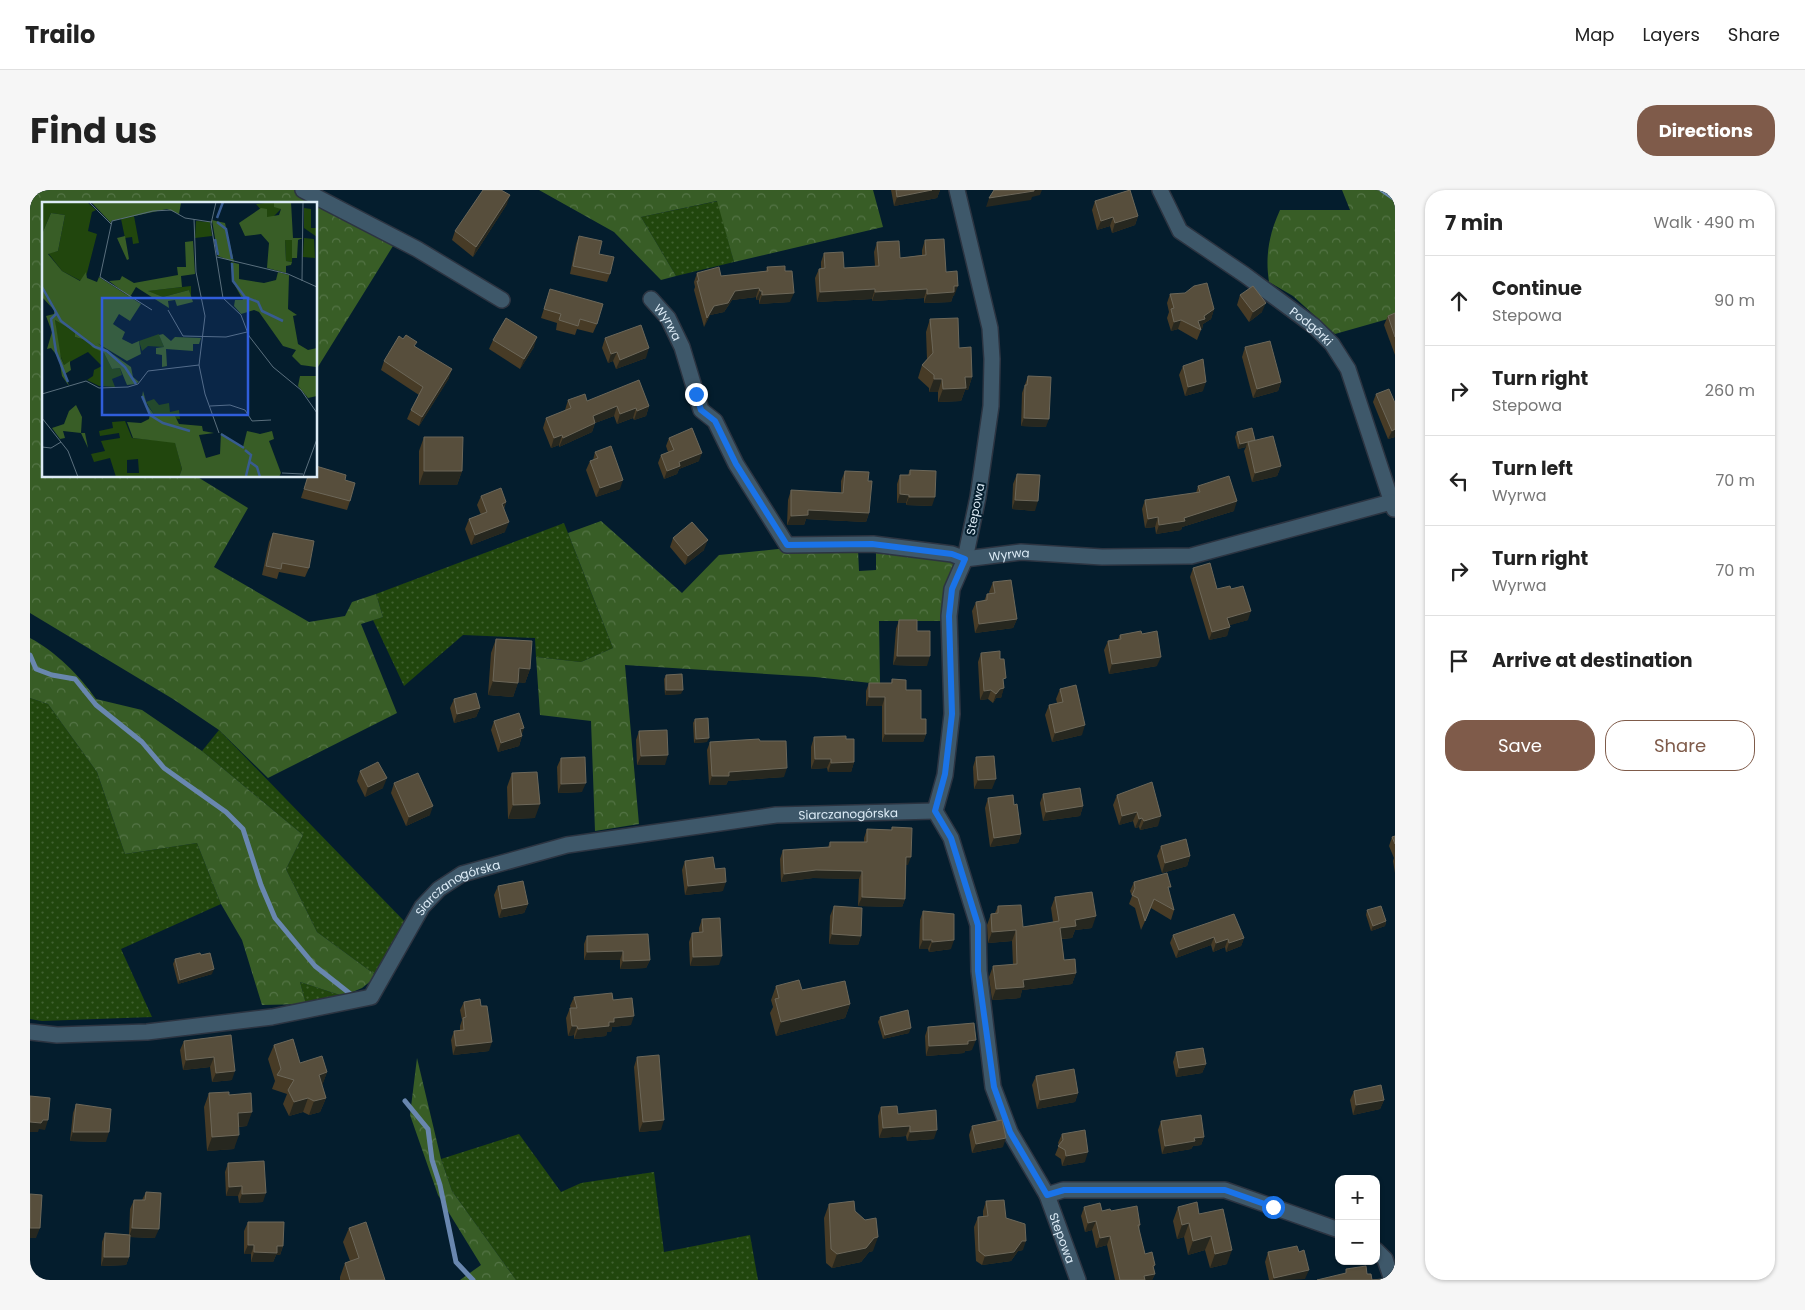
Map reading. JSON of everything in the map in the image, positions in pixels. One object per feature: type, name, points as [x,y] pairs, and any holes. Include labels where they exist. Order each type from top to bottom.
[{"type":"street","points":[[303,190],[418,249],[502,300]]},
{"type":"street","name":"Stepowa","points":[[957,190],[990,328],[992,359],[988,423],[978,497],[965,559],[952,589],[949,616],[952,714],[945,774],[935,811],[951,838],[978,925],[978,971],[994,1087],[1010,1132],[1047,1195],[1078,1280]]},
{"type":"street","name":"Podgórki","points":[[1160,190],[1180,231],[1245,275],[1314,326],[1332,344],[1348,370],[1393,506]]},
{"type":"street","name":"Wyrwa","points":[[652,299],[668,318],[682,347],[701,410],[715,421],[736,464],[787,545],[872,544],[952,554],[965,559],[1021,552],[1102,557],[1191,556],[1393,506]]},
{"type":"street","name":"Siarczanogórska","points":[[30,1032],[57,1035],[146,1032],[272,1018],[371,997],[422,908],[440,889],[462,874],[567,845],[776,815],[935,811]]},
{"type":"street","name":"Stepowa","points":[[1047,1195],[1064,1190],[1225,1190],[1335,1229]]},
{"type":"street","points":[[1380,1254],[1385,1259],[1392,1280]]},
{"type":"green space","points":[[30,190],[294,190],[315,202],[42,202],[42,478],[199,478],[248,508],[214,567],[309,622],[345,616],[352,602],[376,594],[383,617],[361,624],[397,713],[268,778],[219,730],[173,699],[30,613]]},
{"type":"green space","points":[[539,190],[873,190],[883,227],[734,262],[717,201],[641,217],[676,276],[661,280],[614,232]]},
{"type":"green space","points":[[1342,190],[1395,190],[1395,317],[1335,334],[1293,296],[1269,282],[1268,254],[1273,228],[1280,210],[1350,210]]},
{"type":"green space","points":[[718,201],[734,262],[676,276],[641,217]]},
{"type":"green space","points":[[318,204],[393,246],[318,367]]},
{"type":"green space","points":[[601,521],[682,593],[719,555],[778,549],[858,550],[859,571],[876,570],[876,553],[956,561],[941,621],[879,621],[880,684],[815,677],[625,665],[639,824],[595,831],[591,721],[540,715],[536,657],[581,662],[613,648],[568,533]]},
{"type":"green space","points":[[564,523],[613,648],[581,662],[536,657],[535,638],[463,635],[404,686],[373,620],[383,617],[376,594]]},
{"type":"green space","points":[[30,638],[49,650],[66,665],[96,699],[142,710],[202,751],[303,835],[286,869],[317,932],[377,976],[362,988],[343,996],[300,982],[306,1004],[262,1005],[242,940],[221,904],[197,843],[125,854],[97,772],[48,704],[30,698]]},
{"type":"green space","points":[[30,698],[48,704],[97,772],[125,854],[197,843],[221,904],[121,949],[152,1017],[42,1021],[30,1019]]},
{"type":"green space","points":[[219,730],[406,923],[377,976],[317,932],[286,869],[303,835],[202,751]]},
{"type":"green space","points":[[300,982],[343,996],[306,1004]]},
{"type":"green space","points":[[417,1058],[441,1159],[452,1191],[516,1280],[460,1280],[481,1265],[438,1195],[410,1115]]},
{"type":"green space","points":[[519,1134],[561,1192],[581,1183],[654,1172],[664,1252],[750,1235],[758,1280],[516,1280],[452,1191],[441,1159]]},
{"type":"building","points":[[483,190],[501,190],[510,195],[476,247],[455,231]]},
{"type":"building","points":[[896,190],[932,190],[897,197]]},
{"type":"building","points":[[994,190],[1034,190],[1034,191],[989,198]]},
{"type":"building","points":[[1130,190],[1138,216],[1115,223],[1113,217],[1101,221],[1095,201]]},
{"type":"building","points":[[579,236],[602,241],[599,254],[614,257],[610,274],[573,266]]},
{"type":"building","points":[[944,239],[946,272],[957,271],[958,286],[954,286],[954,292],[927,294],[927,289],[875,292],[875,289],[820,292],[819,269],[825,268],[824,253],[843,252],[844,268],[879,266],[877,242],[899,241],[900,258],[926,255],[925,240]]},
{"type":"building","points":[[785,266],[785,271],[792,271],[794,293],[762,295],[762,291],[759,288],[735,291],[728,303],[714,306],[707,318],[697,281],[699,281],[697,273],[719,267],[721,276],[768,271],[767,267]]},
{"type":"building","points":[[1207,283],[1214,309],[1204,316],[1205,319],[1198,321],[1201,330],[1181,320],[1174,322],[1171,309],[1174,308],[1170,294],[1185,293],[1194,286]]},
{"type":"building","points":[[1253,286],[1266,303],[1253,312],[1240,295]]},
{"type":"building","points":[[550,289],[603,304],[597,324],[580,319],[578,326],[559,320],[561,314],[544,309]]},
{"type":"building","points":[[1395,313],[1395,337],[1388,316]]},
{"type":"building","points":[[506,318],[537,337],[524,359],[493,340]]},
{"type":"building","points":[[958,318],[959,348],[971,347],[972,377],[965,377],[966,388],[943,389],[942,379],[934,379],[934,375],[922,365],[933,353],[930,319]]},
{"type":"building","points":[[641,325],[649,348],[620,360],[617,352],[611,354],[605,338]]},
{"type":"building","points":[[406,335],[417,342],[414,346],[452,369],[422,417],[411,410],[423,387],[384,361],[399,336],[403,339]]},
{"type":"building","points":[[1270,341],[1281,382],[1257,389],[1245,347]]},
{"type":"building","points":[[1203,359],[1206,382],[1188,387],[1183,366]]},
{"type":"building","points":[[1028,376],[1051,377],[1049,419],[1024,418],[1025,385],[1027,385]]},
{"type":"building","points":[[639,380],[649,406],[637,411],[636,408],[620,414],[617,406],[593,416],[595,423],[563,438],[562,435],[554,438],[546,418],[571,408],[568,400],[585,394],[587,401]]},
{"type":"building","points":[[1389,389],[1395,403],[1395,429],[1392,431],[1376,394]]},
{"type":"building","points":[[692,428],[702,453],[679,462],[680,466],[667,471],[661,455],[674,450],[669,438]]},
{"type":"building","points":[[1252,428],[1255,440],[1240,444],[1237,432]]},
{"type":"building","points":[[1273,436],[1281,466],[1255,473],[1248,442]]},
{"type":"building","points":[[424,437],[463,437],[462,471],[424,471]]},
{"type":"building","points":[[611,446],[623,480],[600,488],[590,461],[598,458],[595,452]]},
{"type":"building","points":[[318,467],[346,475],[345,480],[355,483],[350,501],[304,489],[307,478],[318,478]]},
{"type":"building","points":[[910,470],[936,471],[935,497],[909,497],[909,495],[900,494],[900,475],[910,475]]},
{"type":"building","points":[[845,471],[869,472],[868,481],[872,481],[869,513],[808,510],[808,515],[791,516],[791,490],[843,493]]},
{"type":"building","points":[[1017,474],[1040,475],[1038,501],[1015,500]]},
{"type":"building","points":[[1229,476],[1237,501],[1184,518],[1185,521],[1159,525],[1158,517],[1148,519],[1145,500],[1200,492],[1198,486]]},
{"type":"building","points":[[501,488],[506,502],[502,504],[509,522],[475,535],[469,519],[487,512],[481,496]]},
{"type":"building","points":[[692,522],[708,540],[688,556],[673,538]]},
{"type":"building","points":[[273,533],[314,541],[309,568],[282,563],[281,569],[266,566]]},
{"type":"building","points":[[1210,563],[1217,589],[1230,586],[1231,589],[1243,586],[1251,611],[1227,618],[1230,627],[1212,632],[1193,568]]},
{"type":"building","points":[[1011,580],[1017,619],[979,624],[976,602],[987,600],[987,594],[995,593],[993,582]]},
{"type":"building","points":[[899,620],[917,620],[917,631],[930,631],[930,656],[897,656]]},
{"type":"building","points":[[1141,631],[1142,634],[1157,631],[1161,657],[1112,664],[1108,641],[1121,639],[1120,635]]},
{"type":"building","points":[[496,639],[532,641],[530,669],[519,668],[518,683],[493,681]]},
{"type":"building","points":[[1000,651],[1000,659],[1004,659],[1006,678],[1003,679],[1004,688],[1000,689],[996,694],[991,690],[984,691],[981,653]]},
{"type":"building","points":[[682,674],[683,690],[666,690],[666,675]]},
{"type":"building","points":[[892,679],[906,680],[906,690],[921,690],[921,719],[926,719],[926,734],[885,734],[885,697],[869,697],[869,683],[892,683]]},
{"type":"building","points":[[1076,685],[1085,725],[1055,733],[1049,705],[1063,702],[1060,689]]},
{"type":"building","points":[[476,693],[480,708],[457,714],[454,699]]},
{"type":"building","points":[[519,713],[524,728],[520,729],[522,736],[501,743],[494,721]]},
{"type":"building","points":[[708,718],[709,738],[696,739],[695,719]]},
{"type":"building","points":[[667,730],[668,755],[641,756],[639,731]]},
{"type":"building","points":[[846,736],[846,739],[854,739],[854,762],[831,763],[831,759],[815,759],[814,737]]},
{"type":"building","points":[[759,739],[760,741],[786,741],[787,768],[729,772],[729,776],[712,776],[710,742]]},
{"type":"building","points":[[994,756],[996,779],[978,780],[976,757]]},
{"type":"building","points":[[585,757],[586,783],[561,784],[561,758]]},
{"type":"building","points":[[378,762],[387,778],[368,787],[360,771]]},
{"type":"building","points":[[537,772],[540,804],[513,805],[512,773]]},
{"type":"building","points":[[418,773],[433,806],[409,817],[394,783]]},
{"type":"building","points":[[1152,782],[1161,816],[1144,821],[1142,818],[1139,819],[1137,812],[1122,816],[1117,795]]},
{"type":"building","points":[[1080,788],[1083,806],[1046,812],[1043,794]]},
{"type":"building","points":[[1013,795],[1014,805],[1017,804],[1021,834],[994,838],[988,798]]},
{"type":"building","points":[[892,827],[912,828],[911,857],[906,857],[905,899],[862,897],[862,871],[816,870],[784,874],[783,850],[830,847],[830,842],[867,842],[867,829],[892,830]]},
{"type":"building","points":[[1186,839],[1190,856],[1165,863],[1161,846]]},
{"type":"building","points":[[713,857],[715,869],[725,868],[726,882],[688,886],[685,861]]},
{"type":"building","points":[[1167,873],[1171,887],[1168,887],[1174,910],[1154,899],[1145,921],[1138,898],[1132,895],[1135,888],[1134,882]]},
{"type":"building","points":[[523,881],[528,904],[502,909],[498,886]]},
{"type":"building","points":[[1092,892],[1096,916],[1075,920],[1076,926],[1060,928],[1064,960],[1075,959],[1076,973],[1023,980],[1024,987],[996,989],[993,966],[1017,964],[1016,930],[992,932],[991,914],[998,913],[998,906],[1021,905],[1023,927],[1059,921],[1055,897]]},
{"type":"building","points":[[834,906],[862,908],[861,936],[832,934]]},
{"type":"building","points":[[1381,906],[1386,921],[1373,926],[1367,910]]},
{"type":"building","points":[[923,911],[954,914],[954,940],[932,942],[932,940],[923,940]]},
{"type":"building","points":[[1234,914],[1244,938],[1229,943],[1228,939],[1216,943],[1214,937],[1179,950],[1173,935]]},
{"type":"building","points":[[720,918],[722,956],[693,957],[692,933],[703,932],[702,919]]},
{"type":"building","points":[[648,934],[650,960],[623,961],[623,951],[587,952],[587,936]]},
{"type":"building","points":[[200,953],[201,955],[210,953],[214,969],[180,980],[175,959]]},
{"type":"building","points":[[799,980],[802,990],[845,981],[850,1004],[781,1022],[775,999],[779,998],[776,986]]},
{"type":"building","points":[[612,993],[613,1000],[632,998],[634,1016],[614,1018],[614,1022],[609,1022],[609,1026],[578,1029],[577,1026],[572,1026],[570,1008],[577,1008],[574,997]]},
{"type":"building","points":[[480,999],[481,1006],[487,1006],[492,1042],[456,1046],[454,1031],[464,1030],[463,1018],[466,1017],[464,1002]]},
{"type":"building","points":[[908,1010],[911,1028],[885,1035],[880,1017]]},
{"type":"building","points":[[974,1023],[976,1040],[968,1041],[968,1044],[929,1046],[928,1027]]},
{"type":"building","points":[[231,1035],[235,1071],[216,1073],[214,1057],[186,1060],[184,1041]]},
{"type":"building","points":[[293,1039],[300,1063],[322,1056],[327,1072],[319,1075],[326,1098],[314,1101],[308,1098],[294,1102],[288,1090],[294,1080],[277,1075],[281,1069],[274,1045]]},
{"type":"building","points":[[1203,1048],[1206,1064],[1179,1068],[1176,1052]]},
{"type":"building","points":[[659,1055],[664,1120],[643,1122],[637,1057]]},
{"type":"building","points":[[1074,1069],[1078,1093],[1040,1100],[1036,1076]]},
{"type":"building","points":[[1381,1085],[1384,1100],[1356,1105],[1354,1091]]},
{"type":"building","points":[[229,1092],[229,1095],[251,1093],[252,1112],[238,1113],[239,1135],[212,1137],[209,1093]]},
{"type":"building","points":[[30,1096],[50,1098],[48,1120],[43,1120],[41,1123],[30,1122]]},
{"type":"building","points":[[76,1104],[111,1109],[109,1132],[73,1132]]},
{"type":"building","points":[[897,1106],[898,1114],[936,1110],[937,1130],[910,1132],[910,1126],[883,1128],[881,1107]]},
{"type":"building","points":[[1201,1115],[1204,1137],[1194,1138],[1195,1141],[1165,1146],[1161,1121]]},
{"type":"building","points":[[1002,1120],[1006,1138],[976,1144],[972,1126]]},
{"type":"building","points":[[1085,1130],[1088,1152],[1066,1156],[1065,1150],[1058,1146],[1063,1140],[1062,1134]]},
{"type":"building","points":[[264,1161],[266,1193],[242,1194],[242,1186],[229,1187],[228,1163]]},
{"type":"building","points":[[146,1192],[161,1193],[159,1229],[132,1228],[134,1200],[145,1200]]},
{"type":"building","points":[[30,1194],[42,1195],[40,1228],[30,1228]]},
{"type":"building","points":[[1004,1200],[1006,1218],[1025,1224],[1026,1241],[1022,1241],[1014,1252],[985,1256],[979,1251],[978,1217],[988,1216],[986,1201]]},
{"type":"building","points":[[854,1201],[855,1211],[865,1220],[876,1218],[878,1237],[874,1238],[866,1248],[837,1254],[831,1249],[829,1204]]},
{"type":"building","points":[[1197,1202],[1199,1214],[1223,1209],[1232,1250],[1215,1254],[1211,1236],[1193,1241],[1189,1223],[1182,1225],[1178,1207]]},
{"type":"building","points":[[1100,1203],[1102,1211],[1137,1206],[1140,1225],[1138,1225],[1145,1254],[1152,1252],[1155,1274],[1144,1276],[1145,1280],[1120,1280],[1110,1236],[1100,1238],[1096,1221],[1088,1223],[1084,1207]]},
{"type":"building","points":[[248,1222],[284,1222],[283,1246],[277,1246],[277,1253],[254,1252],[254,1245],[248,1245]]},
{"type":"building","points":[[366,1222],[385,1280],[350,1280],[345,1263],[359,1258],[349,1228]]},
{"type":"building","points":[[105,1233],[130,1235],[129,1257],[104,1257]]},
{"type":"building","points":[[1297,1246],[1299,1252],[1304,1250],[1309,1270],[1274,1278],[1268,1252]]},
{"type":"building","points":[[1366,1266],[1367,1274],[1371,1274],[1372,1280],[1317,1280],[1346,1273],[1346,1269]]},
{"type":"waterway","points":[[1382,190],[1395,199]]},
{"type":"waterway","points":[[30,655],[36,669],[52,675],[75,679],[96,705],[142,742],[164,768],[226,812],[243,829],[261,885],[275,918],[315,966],[353,996]]},
{"type":"waterway","points":[[405,1101],[428,1129],[432,1160],[440,1185],[456,1262],[473,1280]]},
{"type":"route","points":[[696,394],[701,410],[715,421],[736,464],[787,545],[872,544],[952,554],[965,559],[952,589],[949,616],[952,714],[950,743],[945,774],[935,811],[951,838],[978,925],[978,971],[994,1087],[1010,1132],[1047,1195],[1064,1190],[1225,1190],[1273,1207]]}]
